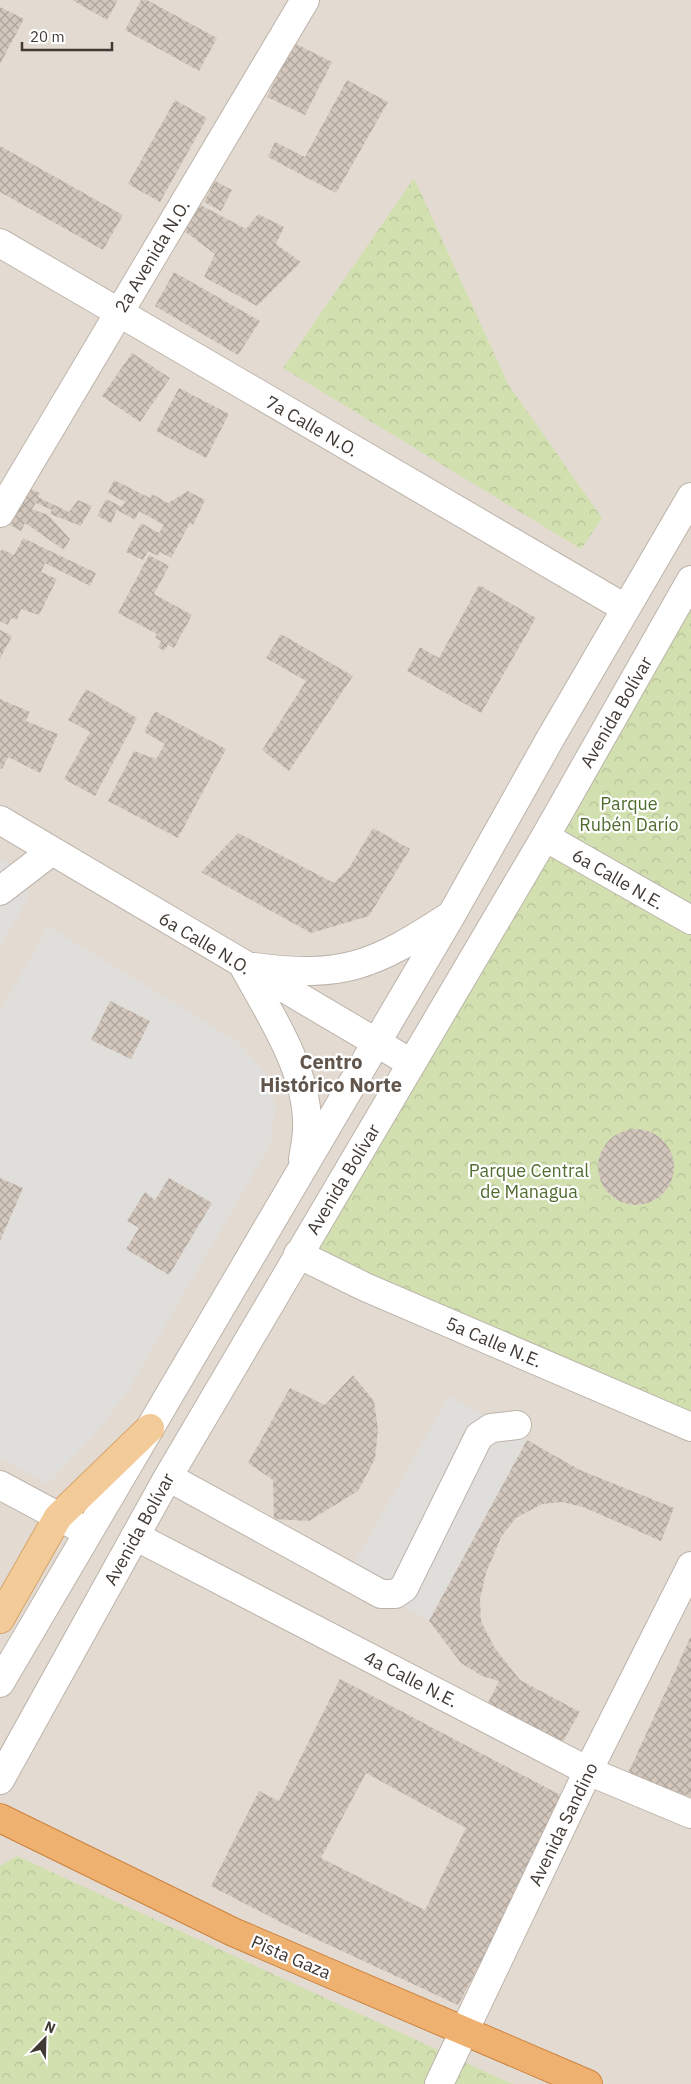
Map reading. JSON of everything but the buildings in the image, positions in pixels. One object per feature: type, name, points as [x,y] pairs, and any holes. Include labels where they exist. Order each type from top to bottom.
[{"type":"highway","name":"Pista Gaza","points":[[0,1818],[233,1932],[588,2084]]},
{"type":"main road","points":[[0,1619],[58,1516],[150,1428]]},
{"type":"street","name":"2a Avenida N.O.","points":[[0,513],[305,0]]},
{"type":"street","name":"7a Calle N.O.","points":[[0,244],[625,608]]},
{"type":"street","points":[[0,1683],[452,914],[625,608],[691,497]]},
{"type":"street","name":"Avenida Bolívar","points":[[0,1780],[168,1477],[545,837],[691,580]]},
{"type":"street","name":"6a Calle N.O.","points":[[0,820],[411,1063]]},
{"type":"street","name":"6a Calle N.E.","points":[[545,837],[691,920]]},
{"type":"street","points":[[0,891],[52,851]]},
{"type":"street","points":[[243,965],[289,971],[324,972],[347,968],[372,961],[395,950],[452,914]]},
{"type":"street","points":[[243,965],[279,1031],[298,1076],[307,1120],[302,1170]]},
{"type":"street","name":"5a Calle N.E.","points":[[298,1254],[374,1290],[691,1428]]},
{"type":"street","points":[[168,1477],[381,1594],[395,1594],[404,1588],[479,1436],[491,1428],[517,1425]]},
{"type":"street","points":[[0,1486],[88,1533]]},
{"type":"street","name":"4a Calle N.E.","points":[[135,1536],[588,1771],[691,1814]]},
{"type":"street","name":"Avenida Sandino","points":[[439,2084],[588,1771],[691,1566]]},
{"type":"shaded area","points":[[0,0],[691,0],[691,2084],[0,2084]]},
{"type":"shaded area","points":[[0,859],[20,871],[29,884],[26,902],[0,946]]},
{"type":"shaded area","points":[[48,926],[238,1042],[266,1073],[275,1106],[271,1143],[126,1394],[91,1438],[48,1484],[0,1458],[0,1011]]},
{"type":"shaded area","points":[[449,1396],[527,1440],[429,1621],[348,1574]]},
{"type":"green space","points":[[414,178],[508,384],[602,518],[581,549],[283,368]]},
{"type":"green space","name":"Parque Central de Managua","points":[[691,580],[691,1427],[298,1254]]},
{"type":"green space","points":[[17,1856],[514,2084],[0,2084],[0,1866]]},
{"type":"district","name":"Centro Histórico Norte","points":[[331,1072]]},
{"type":"park label","name":"Parque Rubén Darío","points":[[629,813]]}]
